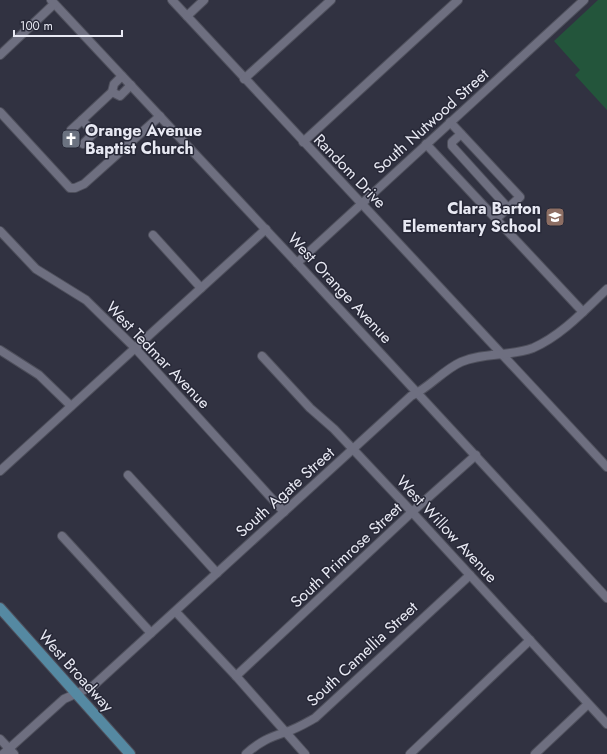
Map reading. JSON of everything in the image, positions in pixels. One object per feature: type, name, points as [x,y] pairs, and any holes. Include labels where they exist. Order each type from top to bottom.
[{"type":"main road","name":"West Broadway","points":[[0,608],[130,754]]},
{"type":"street","name":"Random Drive","points":[[172,0],[302,142],[362,203],[607,467]]},
{"type":"street","points":[[187,16],[204,0]]},
{"type":"street","points":[[244,79],[331,0]]},
{"type":"street","points":[[302,142],[458,0]]},
{"type":"street","name":"South Nutwood Street","points":[[297,263],[584,0]]},
{"type":"street","points":[[0,55],[52,2]]},
{"type":"street","name":"West Orange Avenue","points":[[52,2],[476,455],[607,598]]},
{"type":"street","points":[[71,130],[112,92],[114,84],[122,76]]},
{"type":"street","points":[[112,92],[120,96],[131,85]]},
{"type":"street","points":[[0,112],[70,188],[75,188],[84,184],[160,116]]},
{"type":"street","points":[[82,120],[94,133],[83,144]]},
{"type":"street","points":[[450,122],[520,197],[496,219]]},
{"type":"street","points":[[461,134],[452,142],[452,146],[508,208]]},
{"type":"street","points":[[426,144],[583,312]]},
{"type":"street","points":[[0,471],[266,230]]},
{"type":"street","name":"West Tedmar Avenue","points":[[0,231],[36,269],[86,300],[135,348],[284,512]]},
{"type":"street","points":[[152,235],[201,288]]},
{"type":"street","name":"South Agate Street","points":[[9,752],[63,700],[92,686],[176,612],[410,396],[418,393],[460,362],[485,354],[504,355],[533,348],[559,332],[607,289]]},
{"type":"street","points":[[0,350],[39,375],[71,406]]},
{"type":"street","name":"West Willow Avenue","points":[[262,356],[310,408],[334,428],[607,724]]},
{"type":"street","name":"South Primrose Street","points":[[236,676],[412,512],[476,455]]},
{"type":"street","points":[[128,475],[217,573]]},
{"type":"street","points":[[62,536],[151,633]]},
{"type":"street","name":"South Camellia Street","points":[[246,754],[254,746],[279,732],[286,732],[315,718],[470,574]]},
{"type":"street","points":[[176,612],[236,676],[305,754]]},
{"type":"street","points":[[410,754],[530,640]]},
{"type":"street","points":[[535,754],[588,704]]},
{"type":"street","points":[[0,739],[9,752]]},
{"type":"green space","points":[[598,0],[607,0],[607,110],[575,75],[580,70],[554,41]]},
{"type":"place","name":"Orange Avenue Baptist Church","points":[[71,139]]},
{"type":"place","name":"Clara Barton Elementary School","points":[[555,217]]}]
